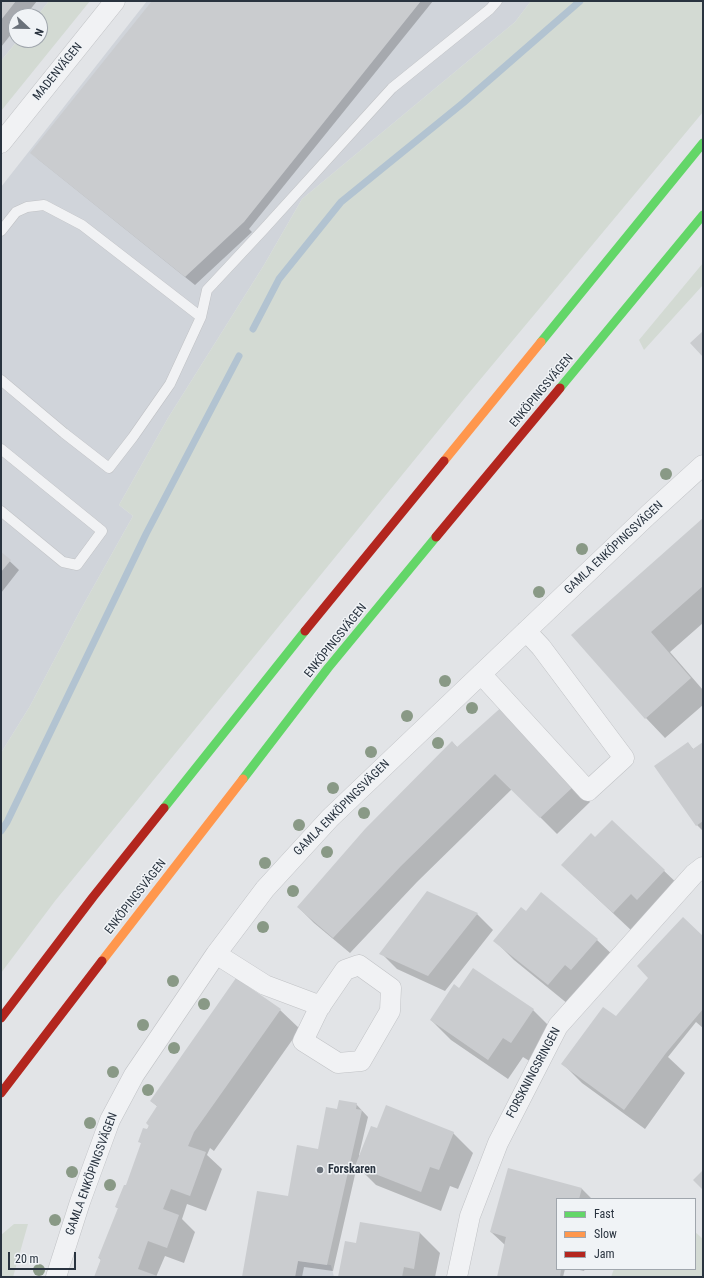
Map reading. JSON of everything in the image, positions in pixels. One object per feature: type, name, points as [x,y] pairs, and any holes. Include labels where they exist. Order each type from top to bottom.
[{"type":"main road","points":[[1,1018],[93,897],[311,623],[703,143]]},
{"type":"main road","name":"ENKÖPINGSVÄGEN","points":[[1,1093],[328,668],[703,215]]},
{"type":"street","name":"MADENVÄGEN","points":[[1,143],[115,1]]},
{"type":"street","name":"GAMLA ENKÖPINGSVÄGEN","points":[[56,1277],[80,1202],[110,1120],[134,1075],[216,954],[265,889],[330,818],[642,521],[703,465]]},
{"type":"street","points":[[481,674],[588,791],[624,758],[541,647],[526,631]]},
{"type":"street","name":"FORSKNINGSRINGEN","points":[[457,1277],[470,1216],[498,1143],[558,1026],[694,874],[703,867]]},
{"type":"street","points":[[216,954],[265,985],[321,1006]]},
{"type":"street","points":[[359,965],[391,988],[390,1011],[361,1061],[338,1063],[303,1041],[321,1006],[345,970],[359,965]]},
{"type":"lane","points":[[1,380],[64,433],[109,468],[133,437],[170,384],[201,316],[207,290],[392,88],[490,9],[497,1]]},
{"type":"lane","points":[[1,232],[16,212],[28,207],[44,205],[82,225],[201,316]]},
{"type":"lane","points":[[1,449],[102,531],[77,565],[63,562],[1,511]]},
{"type":"shaded area","points":[[1,1],[49,1],[43,8],[8,8],[8,48],[12,48],[1,61]]},
{"type":"shaded area","points":[[49,1],[90,1],[1,111],[1,61],[12,48],[48,48],[48,8],[43,8]]},
{"type":"shaded area","points":[[147,1],[531,1],[515,22],[302,199],[264,265],[168,418],[119,505],[133,516],[81,609],[30,706],[1,753],[1,187]]},
{"type":"shaded area","points":[[531,1],[703,1],[703,112],[464,399],[55,901],[1,973],[1,753],[30,706],[81,609],[133,516],[119,505],[168,418],[264,265],[302,199],[515,22]]},
{"type":"shaded area","points":[[703,263],[703,285],[644,350],[639,340]]},
{"type":"shaded area","points":[[14,1224],[28,1224],[13,1277],[1,1277],[1,1235]]},
{"type":"shaded area","points":[[696,1233],[703,1239],[703,1277],[611,1277],[614,1270],[696,1270]]},
{"type":"shaded area","points":[[298,1261],[331,1265],[334,1277],[295,1277]]},
{"type":"building","points":[[1,1],[16,1],[10,8],[8,8],[8,11],[1,20]]},
{"type":"building","points":[[152,1],[421,1],[244,222],[185,277],[30,153]]},
{"type":"building","points":[[703,331],[703,357],[690,343]]},
{"type":"building","points":[[703,518],[703,586],[651,632],[691,678],[645,719],[571,635]]},
{"type":"building","points":[[1,552],[11,560],[1,572]]},
{"type":"building","points":[[505,704],[575,785],[540,818],[495,774],[401,866],[333,938],[297,907],[365,829],[452,741],[457,747]]},
{"type":"building","points":[[688,742],[693,749],[703,742],[703,821],[696,826],[654,766]]},
{"type":"building","points":[[612,820],[665,870],[637,900],[631,894],[613,913],[561,865],[591,833],[595,837]]},
{"type":"building","points":[[427,891],[478,913],[428,976],[379,954]]},
{"type":"building","points":[[541,892],[598,939],[571,970],[565,965],[548,985],[493,941],[521,907],[526,911]]},
{"type":"building","points":[[683,917],[703,936],[703,1009],[666,1053],[624,1110],[561,1064],[603,1007],[616,1016],[648,978],[637,966]]},
{"type":"building","points":[[473,968],[534,1009],[511,1043],[503,1038],[488,1060],[430,1020],[454,984],[459,988]]},
{"type":"building","points":[[236,978],[281,1009],[194,1132],[188,1146],[206,1152],[190,1196],[171,1189],[163,1209],[179,1215],[167,1248],[148,1241],[138,1269],[160,1277],[94,1277],[101,1259],[98,1258],[118,1208],[115,1207],[124,1185],[126,1185],[141,1143],[138,1142],[143,1128],[147,1129],[149,1126],[146,1123],[157,1106],[150,1101]]},
{"type":"building","name":"Forskaren","points":[[339,1100],[357,1103],[356,1109],[362,1110],[327,1265],[298,1261],[295,1277],[242,1277],[257,1191],[288,1196],[297,1145],[318,1149],[326,1107],[337,1109]]},
{"type":"building","points":[[386,1105],[454,1132],[439,1170],[430,1167],[421,1192],[355,1166],[371,1126],[377,1128]]},
{"type":"building","points":[[508,1168],[582,1188],[579,1198],[556,1198],[556,1270],[561,1270],[560,1277],[497,1277],[506,1237],[490,1232]]},
{"type":"building","points":[[703,1170],[703,1190],[693,1180]]},
{"type":"building","points":[[360,1222],[420,1232],[414,1269],[404,1267],[402,1277],[338,1277],[345,1241],[356,1243]]},
{"type":"waterway","points":[[253,329],[279,279],[341,202],[463,103],[580,1]]},
{"type":"waterway","points":[[1,831],[7,822],[146,534],[239,356]]},
{"type":"traffic: fast","points":[[541,342],[703,143]]},
{"type":"traffic: fast","points":[[560,388],[703,215]]},
{"type":"traffic: fast","points":[[243,779],[328,668],[436,537]]},
{"type":"traffic: fast","points":[[164,808],[305,631]]},
{"type":"traffic: slow","points":[[444,461],[541,342]]},
{"type":"traffic: slow","points":[[102,961],[243,779]]},
{"type":"traffic: jam","points":[[436,537],[560,388]]},
{"type":"traffic: jam","points":[[305,631],[444,461]]},
{"type":"traffic: jam","points":[[1,1018],[93,897],[164,808]]},
{"type":"traffic: jam","points":[[1,1093],[102,961]]},
{"type":"place","name":"Forskaren","points":[[320,1170]]}]
